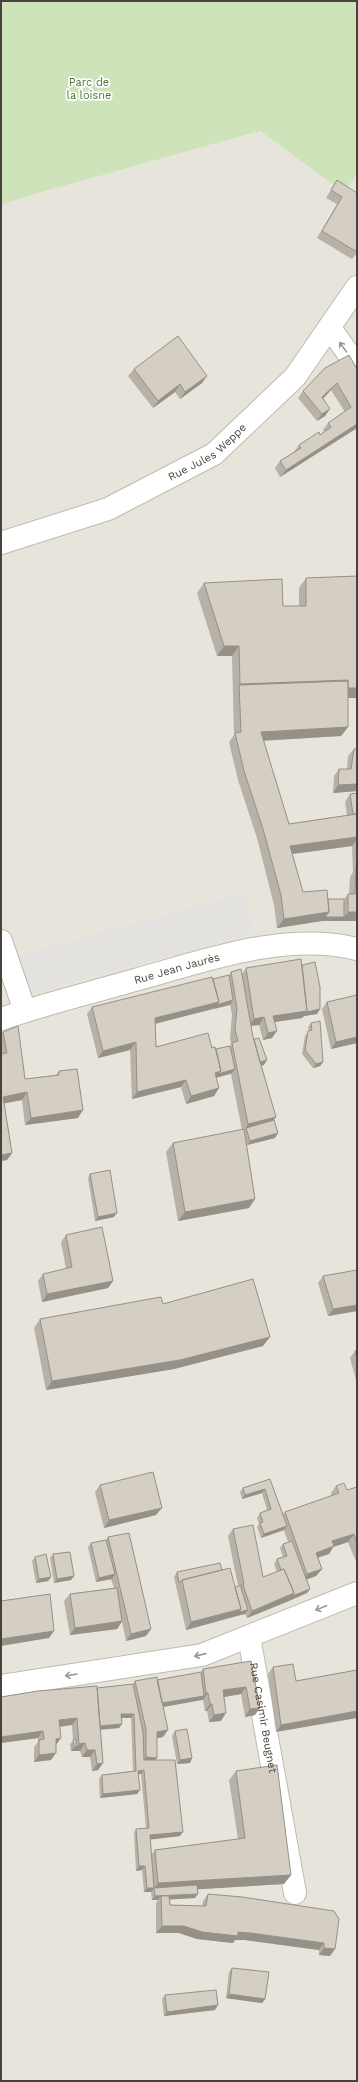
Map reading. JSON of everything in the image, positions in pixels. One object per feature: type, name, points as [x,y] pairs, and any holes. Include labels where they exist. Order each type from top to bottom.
[{"type":"street","name":"Rue Jules Weppe","points":[[1,543],[108,509],[214,454],[295,377],[357,287]]},
{"type":"street","points":[[330,328],[357,366]]},
{"type":"street","points":[[1,941],[25,1011]]},
{"type":"street","name":"Rue Jean Jaurès","points":[[1,1019],[243,949],[310,944],[344,946],[357,949]]},
{"type":"street","points":[[1,1686],[202,1655],[357,1593]]},
{"type":"street","name":"Rue Casimir Beugnet","points":[[249,1637],[295,1892]]},
{"type":"shaded area","points":[[260,131],[344,193],[357,174],[357,2081],[1,2081],[1,205],[35,194]]},
{"type":"shaded area","points":[[244,893],[255,933],[27,995],[16,956]]},
{"type":"green space","name":"Parc de la loisne","points":[[1,1],[357,1],[357,174],[344,193],[260,131],[35,194],[1,205]]},
{"type":"building","points":[[337,180],[357,193],[357,252],[322,231],[342,197],[331,190]]},
{"type":"building","points":[[178,336],[207,376],[185,392],[180,384],[158,401],[134,369]]},
{"type":"building","points":[[349,355],[357,369],[357,424],[286,470],[280,461],[301,448],[299,445],[319,432],[320,435],[331,427],[328,423],[351,407],[337,383],[322,397],[330,409],[322,414],[303,391],[325,368]]},
{"type":"building","points":[[357,576],[357,688],[348,688],[348,680],[240,684],[239,646],[224,646],[204,583],[282,579],[283,606],[306,606],[306,578]]},
{"type":"building","points":[[348,681],[348,727],[261,732],[289,824],[357,814],[357,837],[290,846],[303,892],[327,890],[329,912],[284,919],[281,895],[263,829],[244,771],[235,733],[241,732],[239,685]]},
{"type":"building","points":[[354,749],[357,749],[357,784],[338,785],[339,769],[351,769]]},
{"type":"building","points":[[357,793],[357,814],[353,814],[350,794]]},
{"type":"building","points":[[356,867],[357,912],[348,912],[348,894],[355,894]]},
{"type":"building","points":[[328,899],[344,899],[344,917],[325,917],[329,912]]},
{"type":"building","points":[[301,959],[307,1011],[273,1016],[277,1031],[268,1033],[264,1017],[254,1019],[246,968]]},
{"type":"building","points":[[315,962],[320,987],[320,1009],[307,1012],[302,965]]},
{"type":"building","points":[[241,969],[253,1037],[276,1117],[248,1124],[232,1043],[238,1041],[235,1030],[237,1008],[231,972]]},
{"type":"building","points":[[229,975],[233,1000],[216,1005],[219,1002],[213,979]]},
{"type":"building","points":[[212,977],[219,1002],[155,1018],[156,1047],[208,1033],[212,1048],[215,1047],[221,1071],[215,1073],[219,1088],[191,1096],[186,1080],[137,1092],[136,1042],[103,1051],[92,1007]]},
{"type":"building","points":[[357,995],[357,1037],[336,1042],[327,1002]]},
{"type":"building","points":[[320,1021],[323,1062],[316,1064],[305,1050],[308,1031],[312,1030],[311,1023]]},
{"type":"building","points":[[18,1026],[25,1079],[59,1075],[59,1071],[77,1069],[83,1110],[31,1118],[27,1092],[3,1097],[12,1153],[1,1155],[1,1054],[7,1053],[3,1032]]},
{"type":"building","points":[[259,1038],[267,1060],[260,1062],[254,1039]]},
{"type":"building","points":[[230,1046],[235,1069],[218,1074],[221,1071],[216,1049]]},
{"type":"building","points":[[274,1120],[278,1133],[250,1141],[246,1128]]},
{"type":"building","points":[[244,1129],[255,1199],[185,1212],[173,1143]]},
{"type":"building","points":[[110,1170],[117,1213],[98,1217],[90,1174]]},
{"type":"building","points":[[102,1227],[113,1281],[47,1294],[43,1274],[72,1267],[66,1235]]},
{"type":"building","points":[[357,1270],[357,1305],[333,1309],[323,1276]]},
{"type":"building","points":[[253,1279],[270,1337],[180,1360],[52,1381],[40,1319],[161,1297],[163,1304]]},
{"type":"building","points":[[153,1472],[162,1508],[109,1520],[100,1485]]},
{"type":"building","points":[[270,1479],[287,1526],[264,1534],[260,1523],[263,1522],[260,1513],[271,1509],[265,1489],[245,1495],[243,1488]]},
{"type":"building","points":[[344,1483],[347,1490],[357,1487],[357,1543],[354,1534],[332,1541],[334,1546],[316,1553],[322,1569],[307,1574],[285,1512],[339,1493],[336,1486]]},
{"type":"building","points":[[253,1525],[263,1577],[284,1569],[294,1593],[252,1611],[243,1585],[233,1529]]},
{"type":"building","points":[[129,1533],[151,1629],[131,1634],[108,1537]]},
{"type":"building","points":[[106,1540],[115,1574],[99,1578],[91,1543]]},
{"type":"building","points":[[292,1541],[310,1589],[292,1596],[294,1593],[284,1569],[281,1570],[277,1559],[287,1556],[283,1544]]},
{"type":"building","points":[[70,1552],[74,1576],[57,1579],[53,1554]]},
{"type":"building","points":[[46,1554],[51,1577],[39,1579],[35,1557]]},
{"type":"building","points":[[220,1563],[222,1570],[182,1580],[179,1583],[177,1572]]},
{"type":"building","points":[[230,1568],[241,1609],[191,1622],[182,1580]]},
{"type":"building","points":[[242,1585],[241,1588],[248,1610],[239,1612],[241,1609],[235,1587]]},
{"type":"building","points":[[117,1588],[122,1621],[75,1628],[70,1594]]},
{"type":"building","points":[[50,1594],[54,1631],[1,1639],[1,1601]]},
{"type":"building","points":[[251,1661],[260,1708],[250,1709],[246,1687],[223,1690],[226,1713],[214,1715],[208,1693],[206,1693],[203,1669]]},
{"type":"building","points":[[293,1664],[296,1681],[357,1670],[357,1711],[281,1725],[273,1667]]},
{"type":"building","points":[[201,1672],[204,1696],[162,1703],[157,1680]]},
{"type":"building","points":[[157,1677],[168,1730],[157,1732],[157,1758],[146,1757],[146,1729],[135,1681]]},
{"type":"building","points":[[133,1684],[143,1732],[144,1760],[175,1760],[183,1832],[150,1835],[154,1888],[147,1888],[145,1866],[139,1866],[136,1829],[149,1828],[144,1770],[138,1771],[140,1790],[103,1794],[102,1775],[136,1771],[134,1714],[121,1714],[122,1724],[100,1726],[97,1688]]},
{"type":"building","points":[[97,1686],[103,1763],[97,1764],[95,1750],[87,1750],[85,1743],[79,1744],[77,1718],[59,1720],[61,1738],[56,1739],[56,1753],[39,1755],[39,1740],[44,1739],[43,1731],[1,1737],[1,1697],[38,1691]]},
{"type":"building","points":[[187,1729],[192,1758],[180,1760],[175,1731]]},
{"type":"building","points":[[76,1739],[76,1747],[74,1747],[73,1740]]},
{"type":"building","points":[[277,1765],[291,1875],[158,1883],[155,1850],[245,1838],[236,1771]]},
{"type":"building","points":[[197,1885],[198,1894],[155,1896],[154,1888]]},
{"type":"building","points":[[208,1894],[242,1897],[334,1911],[339,1919],[335,1949],[324,1948],[324,1943],[250,1933],[238,1932],[238,1936],[202,1932],[184,1926],[162,1926],[161,1896],[169,1896],[170,1905],[206,1906]]},
{"type":"building","points":[[232,1968],[269,1972],[265,1999],[229,1994]]},
{"type":"building","points":[[216,1990],[218,2005],[167,2012],[165,1995]]}]
